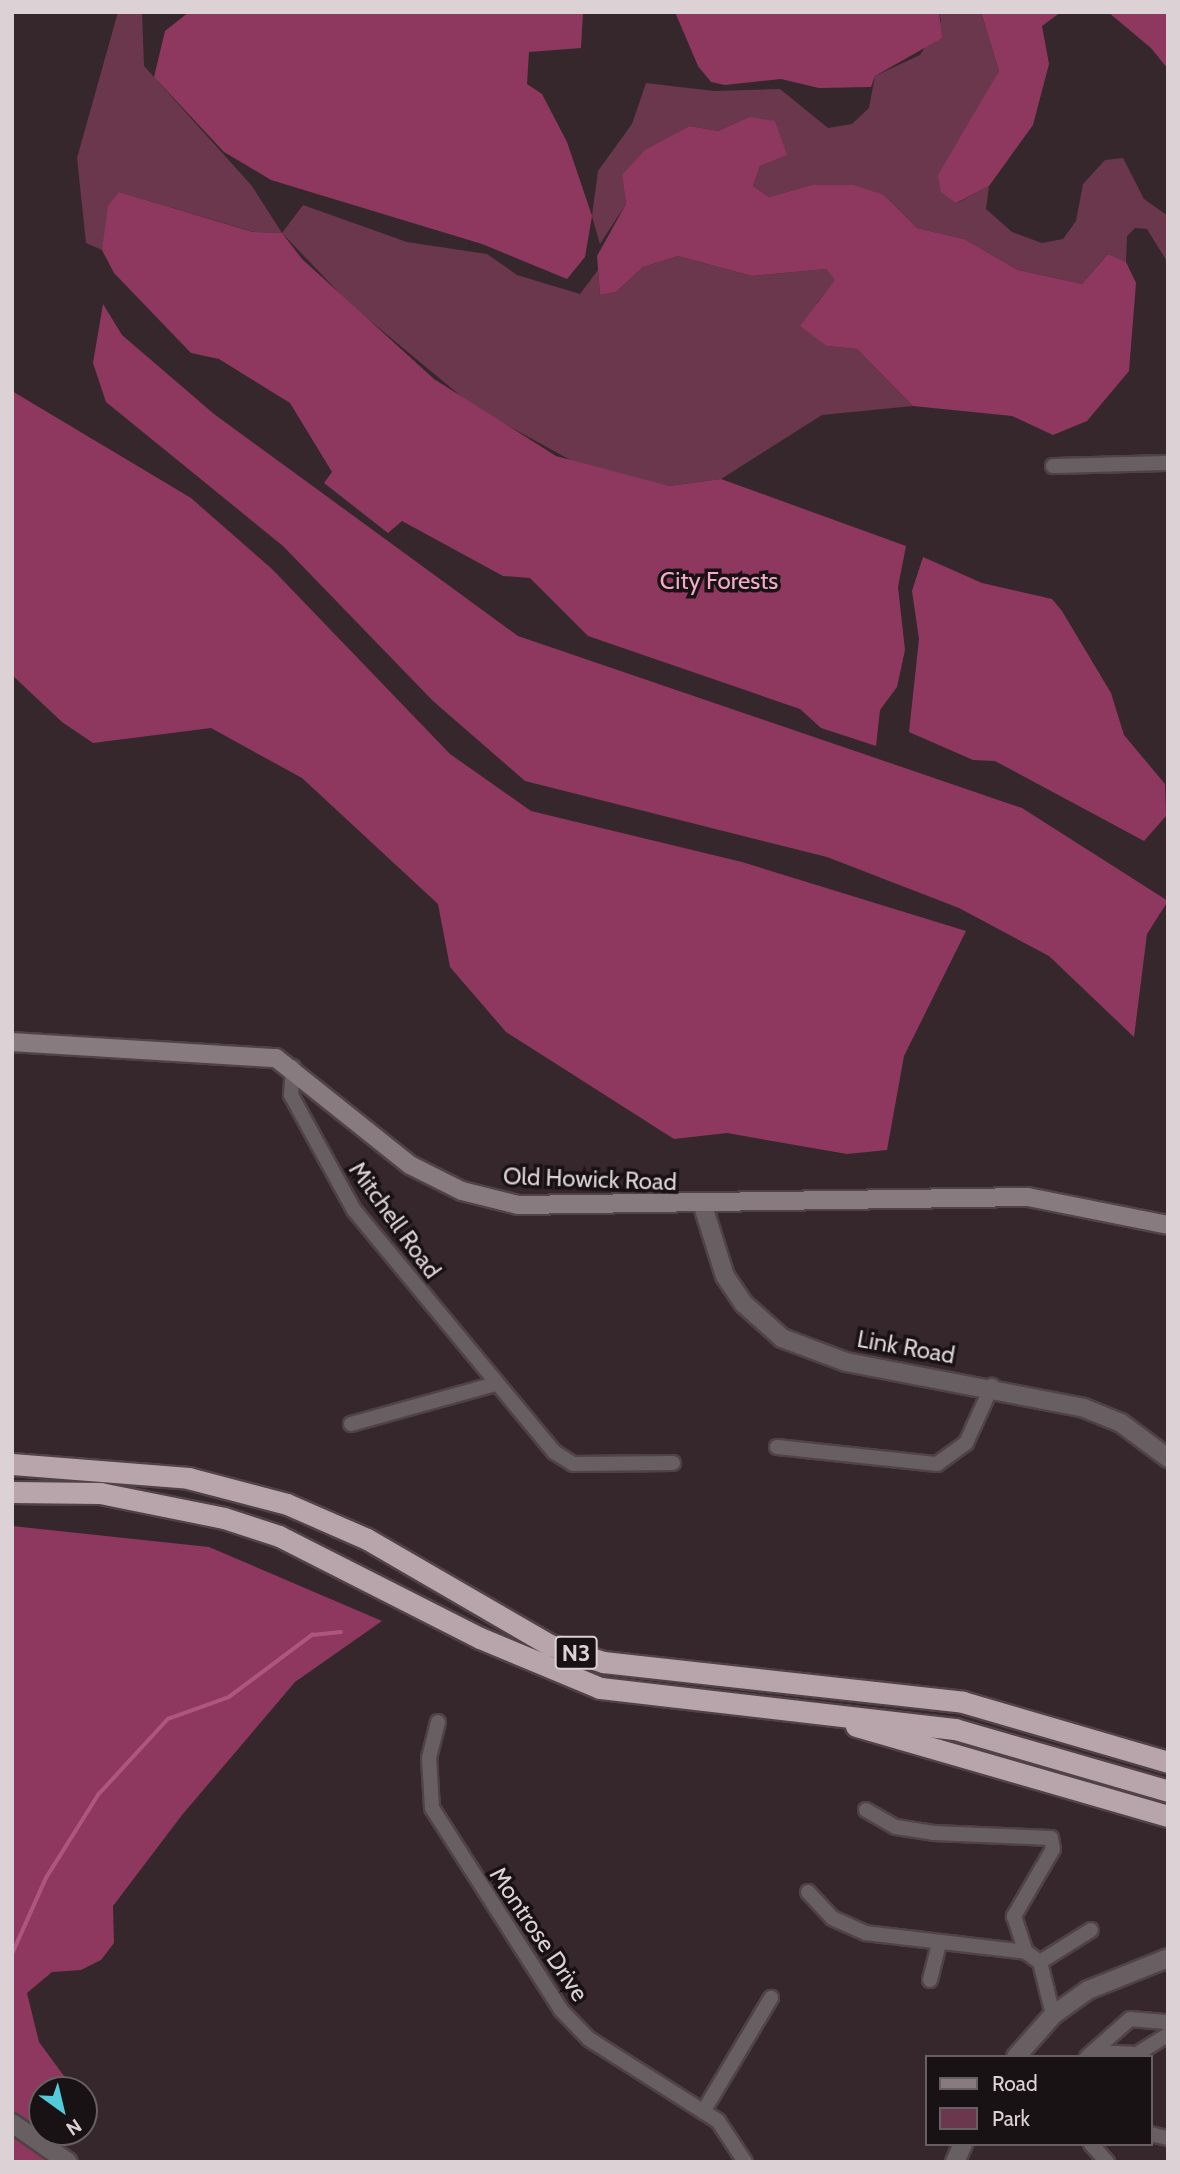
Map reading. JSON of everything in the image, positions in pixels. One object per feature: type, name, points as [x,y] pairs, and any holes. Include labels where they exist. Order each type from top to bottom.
[{"type":"highway","name":"N3","points":[[12,1464],[188,1478],[287,1504],[367,1539],[550,1645],[603,1662],[963,1702],[1168,1762]]},
{"type":"highway","name":"N3","points":[[12,1492],[100,1493],[224,1518],[290,1541],[480,1638],[600,1688],[955,1729],[1168,1791]]},
{"type":"highway","points":[[765,1708],[887,1734],[1168,1816]]},
{"type":"main road","name":"Old Howick Road","points":[[12,1042],[259,1053],[293,1067],[393,1152],[462,1191],[518,1205],[703,1206],[1028,1197],[1168,1225]]},
{"type":"street","points":[[1053,467],[1168,463]]},
{"type":"street","name":"Mitchell Road","points":[[293,1067],[290,1095],[341,1191],[495,1384],[563,1461],[673,1463]]},
{"type":"street","name":"Link Road","points":[[703,1206],[725,1276],[744,1304],[782,1338],[846,1362],[992,1386],[1121,1423],[1168,1458]]},
{"type":"street","points":[[351,1424],[495,1384]]},
{"type":"street","points":[[777,1447],[937,1464],[966,1443],[992,1386]]},
{"type":"street","name":"Montrose Drive","points":[[438,1722],[429,1758],[432,1808],[525,1958],[589,2039],[728,2130],[745,2162]]},
{"type":"street","points":[[866,1810],[896,1827],[921,1831],[1051,1838],[1053,1849],[1014,1916],[1026,1952]]},
{"type":"street","points":[[808,1892],[832,1918],[854,1929],[939,1944],[1026,1952],[1040,1962],[1053,2015]]},
{"type":"street","points":[[1040,1962],[1091,1930]]},
{"type":"street","points":[[930,1980],[939,1944]]},
{"type":"street","points":[[1018,2055],[1053,2015],[1088,1990],[1168,1958]]},
{"type":"street","points":[[703,2112],[771,1998]]},
{"type":"street","points":[[1089,2055],[1130,2019],[1168,2022]]},
{"type":"street","points":[[1089,2055],[1137,2054],[1168,2035]]},
{"type":"street","points":[[12,2123],[68,2162]]},
{"type":"street","points":[[955,2162],[962,2146]]},
{"type":"street","points":[[1093,2146],[1107,2162]]},
{"type":"green space","points":[[118,12],[142,12],[144,66],[252,186],[282,233],[254,232],[119,192],[102,250],[86,243],[77,158]]},
{"type":"green space","points":[[189,12],[583,12],[581,48],[529,52],[527,84],[542,94],[567,142],[592,216],[585,257],[567,279],[482,244],[271,180],[224,152],[154,77],[165,31]]},
{"type":"green space","points":[[675,12],[939,12],[942,38],[875,76],[871,87],[819,88],[781,79],[725,85],[711,82],[698,66]]},
{"type":"green space","points":[[939,12],[981,12],[999,71],[982,102],[957,203],[989,186],[986,209],[1012,232],[1042,243],[1063,239],[1076,221],[1083,184],[1105,160],[1123,158],[1144,199],[1168,216],[1168,263],[1147,229],[1135,228],[1127,236],[1126,262],[1108,254],[1082,284],[1018,270],[964,239],[917,228],[884,195],[812,185],[769,197],[753,186],[760,166],[786,155],[749,117],[718,131],[690,126],[622,175],[626,204],[600,244],[592,216],[598,171],[632,124],[646,83],[714,91],[780,89],[828,128],[852,124],[869,108],[875,76],[920,55],[941,21]]},
{"type":"green space","points":[[981,12],[1061,12],[1042,26],[1049,64],[1033,125],[989,186],[956,203],[941,192],[938,175],[999,71]]},
{"type":"green space","points":[[1108,12],[1168,12],[1168,69],[1151,48]]},
{"type":"green space","points":[[749,117],[775,121],[787,155],[760,166],[753,186],[769,197],[812,185],[853,185],[884,195],[917,228],[964,239],[1018,270],[1082,284],[1108,254],[1126,262],[1136,283],[1129,371],[1087,421],[1053,435],[1012,416],[913,406],[857,349],[827,346],[800,326],[835,280],[826,269],[752,276],[678,256],[643,267],[616,292],[600,295],[597,256],[626,204],[622,175],[645,150],[690,126],[718,131]]},
{"type":"green space","name":"City Forests","points":[[119,192],[253,232],[282,233],[302,259],[434,379],[556,456],[669,486],[721,479],[906,546],[898,587],[905,650],[897,687],[880,710],[876,746],[821,728],[800,709],[588,636],[530,578],[503,576],[402,521],[388,533],[324,483],[332,472],[290,403],[219,359],[191,353],[114,273],[102,250],[108,206]]},
{"type":"green space","points":[[303,205],[407,242],[487,254],[517,275],[580,294],[598,270],[600,295],[616,292],[643,267],[678,256],[752,276],[826,269],[836,280],[817,303],[827,346],[857,349],[913,406],[822,415],[721,479],[669,486],[585,468],[474,407],[350,304],[282,233]]},
{"type":"green space","points":[[103,304],[122,335],[214,414],[518,636],[1022,808],[1168,901],[1147,934],[1134,1037],[1049,956],[959,908],[827,857],[525,781],[433,701],[283,546],[106,402],[93,363]]},
{"type":"green space","points":[[12,391],[191,498],[272,569],[450,754],[531,811],[742,862],[966,931],[904,1056],[887,1150],[847,1154],[727,1133],[674,1139],[506,1032],[450,967],[438,904],[302,778],[211,728],[93,743],[62,722],[12,675]]},
{"type":"green space","points":[[923,557],[982,583],[1052,599],[1062,611],[1111,693],[1124,735],[1165,784],[1166,816],[1144,841],[995,761],[973,760],[909,732],[919,639],[912,591]]},
{"type":"green space","points":[[12,1526],[209,1547],[382,1621],[295,1682],[182,1815],[113,1906],[114,1943],[101,1960],[81,1970],[52,1972],[27,1993],[39,2042],[64,2076],[28,2076],[28,2146],[61,2146],[57,2162],[12,2162]]},
{"type":"waterway","points":[[12,1954],[46,1878],[98,1795],[168,1719],[229,1697],[312,1635],[341,1632]]}]
